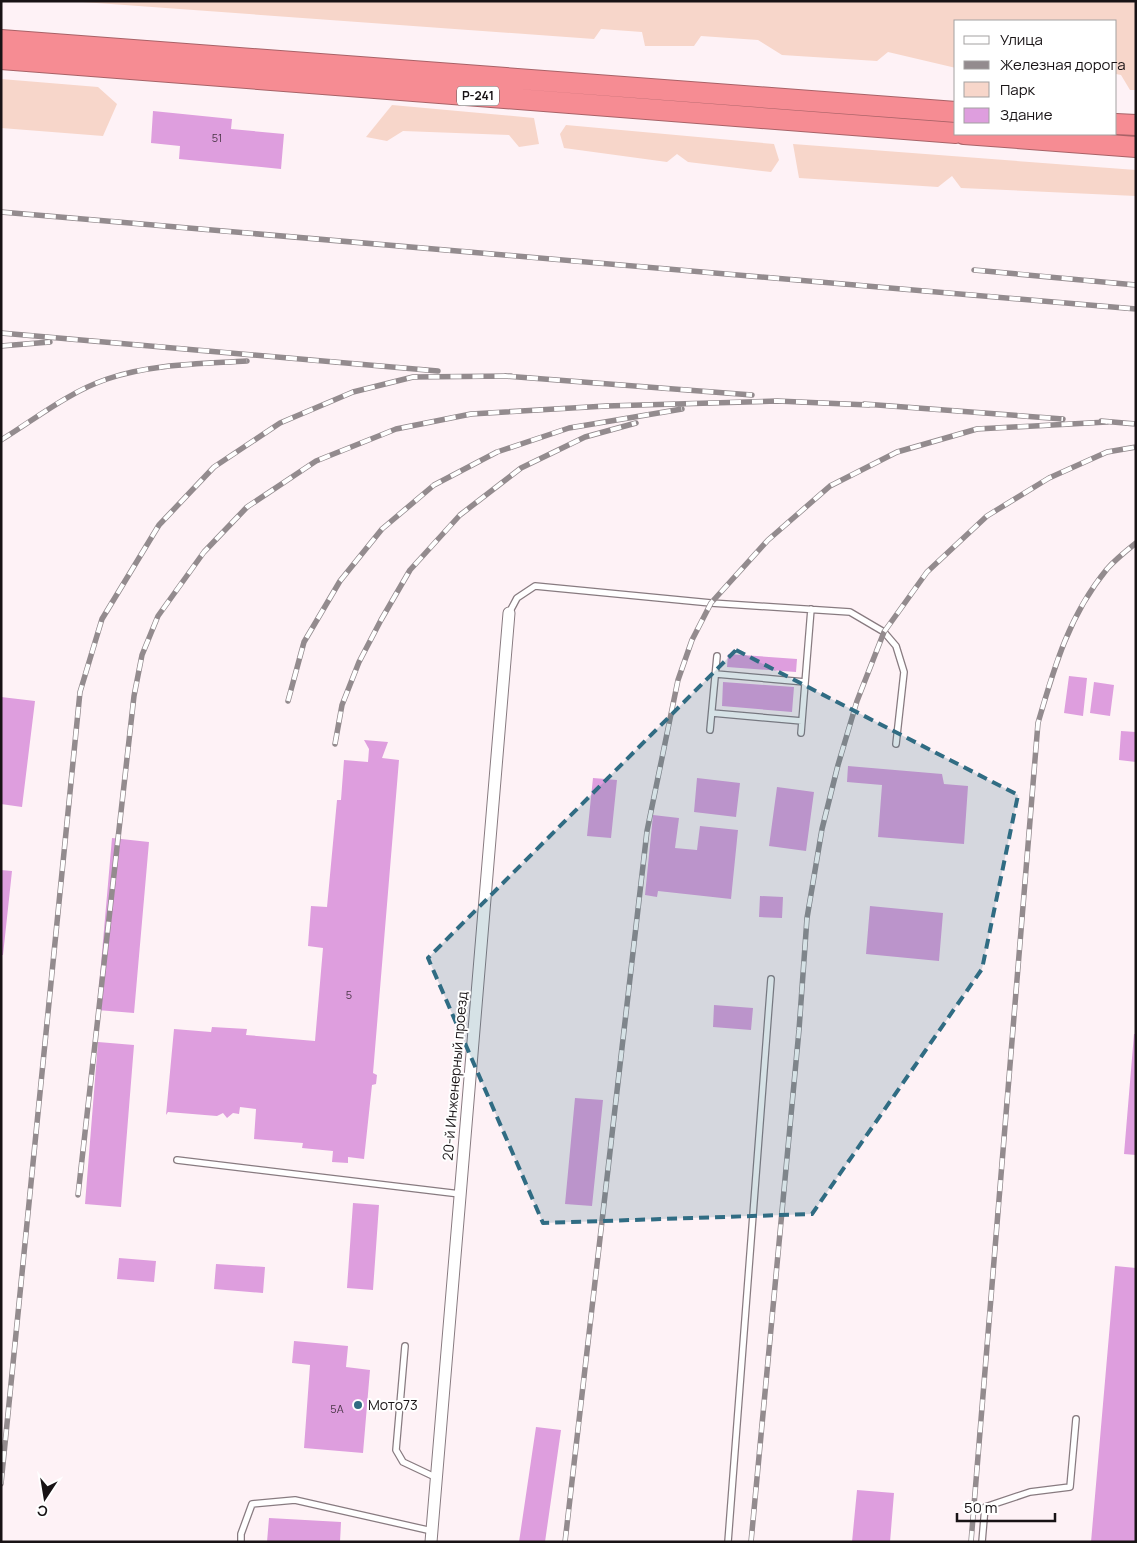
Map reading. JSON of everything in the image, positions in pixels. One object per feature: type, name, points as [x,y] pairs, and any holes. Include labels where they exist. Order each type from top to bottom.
[{"type":"highway","name":"Р-241","points":[[1,40],[954,112]]},
{"type":"highway","name":"Р-241","points":[[1,59],[954,133]]},
{"type":"highway","points":[[1117,124],[1136,125]]},
{"type":"highway","points":[[977,135],[1136,147]]},
{"type":"street","name":"20-й Инженерный проезд","points":[[432,1536],[509,613]]},
{"type":"lane","points":[[509,613],[517,598],[535,586],[711,603],[850,612],[884,632],[896,646],[904,672],[896,744]]},
{"type":"lane","points":[[801,733],[812,609]]},
{"type":"lane","points":[[710,730],[717,656]]},
{"type":"lane","points":[[716,674],[805,682]]},
{"type":"lane","points":[[712,713],[802,721]]},
{"type":"lane","points":[[728,1542],[771,979]]},
{"type":"lane","points":[[177,1160],[460,1194]]},
{"type":"lane","points":[[405,1346],[396,1450],[403,1462],[437,1478]]},
{"type":"lane","points":[[982,1542],[985,1507],[1030,1492],[1070,1487],[1076,1419]]},
{"type":"lane","points":[[240,1542],[252,1504],[295,1500],[432,1536]]},
{"type":"highlighted area","points":[[736,650],[1018,795],[982,969],[812,1214],[543,1223],[428,958]]},
{"type":"green space","points":[[69,1],[1135,1],[1136,90],[1130,90],[1121,75],[1117,74],[1117,20],[954,20],[954,68],[888,52],[877,61],[782,55],[758,40],[701,36],[694,46],[645,46],[642,32],[601,29],[594,39]]},
{"type":"green space","points":[[1,79],[98,87],[117,104],[103,136],[1,128]]},
{"type":"green space","points":[[392,105],[534,118],[539,144],[519,147],[509,135],[403,131],[387,141],[366,137]]},
{"type":"green space","points":[[566,125],[774,144],[779,160],[771,172],[688,162],[677,154],[667,162],[564,148],[560,134]]},
{"type":"green space","points":[[793,144],[1136,170],[1136,196],[961,188],[952,176],[938,187],[799,178]]},
{"type":"building","points":[[153,111],[232,119],[231,129],[284,134],[281,169],[179,159],[180,146],[151,143]]},
{"type":"building","points":[[728,654],[797,659],[796,672],[727,667]]},
{"type":"building","points":[[1069,676],[1087,678],[1083,716],[1064,713]]},
{"type":"building","points":[[723,682],[794,687],[792,712],[722,706]]},
{"type":"building","points":[[1094,682],[1114,685],[1110,716],[1090,713]]},
{"type":"building","points":[[1,697],[35,701],[22,807],[1,804]]},
{"type":"building","points":[[1121,731],[1136,732],[1136,762],[1119,760]]},
{"type":"building","points":[[364,740],[388,742],[382,758],[399,760],[373,1073],[377,1075],[376,1084],[372,1085],[364,1159],[348,1157],[348,1163],[332,1162],[333,1151],[302,1148],[303,1143],[254,1139],[256,1109],[240,1107],[239,1114],[233,1113],[227,1118],[223,1113],[217,1116],[168,1112],[166,1115],[174,1029],[211,1032],[212,1027],[247,1029],[246,1035],[315,1041],[323,948],[308,946],[311,906],[327,907],[337,800],[341,800],[344,760],[368,762],[369,749]]},
{"type":"building","points":[[848,766],[942,774],[944,784],[968,786],[964,844],[878,837],[882,785],[847,782]]},
{"type":"building","points":[[593,778],[617,780],[611,838],[587,836]]},
{"type":"building","points":[[697,778],[740,783],[736,817],[694,812]]},
{"type":"building","points":[[777,787],[814,792],[806,851],[769,846]]},
{"type":"building","points":[[653,815],[679,818],[675,848],[697,850],[700,826],[738,830],[731,899],[658,891],[657,897],[645,895]]},
{"type":"building","points":[[112,838],[149,842],[134,1013],[97,1010]]},
{"type":"building","points":[[1,870],[12,871],[3,955],[1,955]]},
{"type":"building","points":[[760,896],[783,897],[782,918],[759,917]]},
{"type":"building","points":[[870,906],[943,913],[939,961],[866,954]]},
{"type":"building","points":[[714,1005],[753,1008],[751,1030],[713,1027]]},
{"type":"building","points":[[1134,1034],[1136,1034],[1136,1155],[1124,1154]]},
{"type":"building","points":[[98,1042],[134,1045],[121,1207],[85,1204]]},
{"type":"building","points":[[575,1098],[603,1100],[592,1206],[565,1204]]},
{"type":"building","points":[[353,1203],[379,1205],[373,1290],[347,1288]]},
{"type":"building","points":[[119,1258],[156,1261],[154,1282],[117,1279]]},
{"type":"building","points":[[216,1264],[265,1267],[263,1293],[214,1289]]},
{"type":"building","points":[[1115,1266],[1136,1268],[1136,1542],[1091,1542]]},
{"type":"building","points":[[294,1341],[348,1346],[346,1367],[370,1370],[363,1453],[304,1448],[310,1365],[292,1363]]},
{"type":"building","points":[[536,1427],[561,1430],[545,1542],[519,1542]]},
{"type":"building","points":[[857,1490],[894,1493],[890,1542],[852,1542]]},
{"type":"building","points":[[269,1518],[341,1522],[340,1542],[267,1542]]},
{"type":"railway","points":[[1,212],[1136,309]]},
{"type":"railway","points":[[974,270],[1136,285]]},
{"type":"railway","points":[[1,333],[438,371]]},
{"type":"railway","points":[[1,346],[50,342]]},
{"type":"railway","points":[[1,440],[52,406],[93,384],[107,379],[141,370],[247,361]]},
{"type":"railway","points":[[505,376],[752,395]]},
{"type":"railway","points":[[1,1484],[80,692],[102,619],[159,525],[214,467],[280,423],[353,392],[413,377],[511,376]]},
{"type":"railway","points":[[78,1195],[134,696],[142,655],[158,616],[204,552],[247,507],[316,461],[396,429],[471,414],[606,406],[777,401],[869,405]]},
{"type":"railway","points":[[864,404],[1063,419]]},
{"type":"railway","points":[[288,701],[304,642],[340,581],[382,529],[434,485],[497,452],[569,428],[682,409]]},
{"type":"railway","points":[[1101,421],[1136,424]]},
{"type":"railway","points":[[565,1542],[647,831],[678,680],[692,640],[711,603],[768,540],[830,486],[897,452],[977,429],[1107,422]]},
{"type":"railway","points":[[335,744],[342,705],[359,662],[381,620],[410,570],[460,515],[521,468],[585,437],[636,423]]},
{"type":"railway","points":[[751,1542],[799,1030],[807,918],[822,829],[857,701],[884,632],[927,572],[987,516],[1049,478],[1107,452],[1136,447]]},
{"type":"railway","points":[[971,1542],[1038,723],[1064,643],[1082,605],[1107,569],[1136,543]]},
{"type":"place","name":"Мото73","points":[[358,1405]]}]
